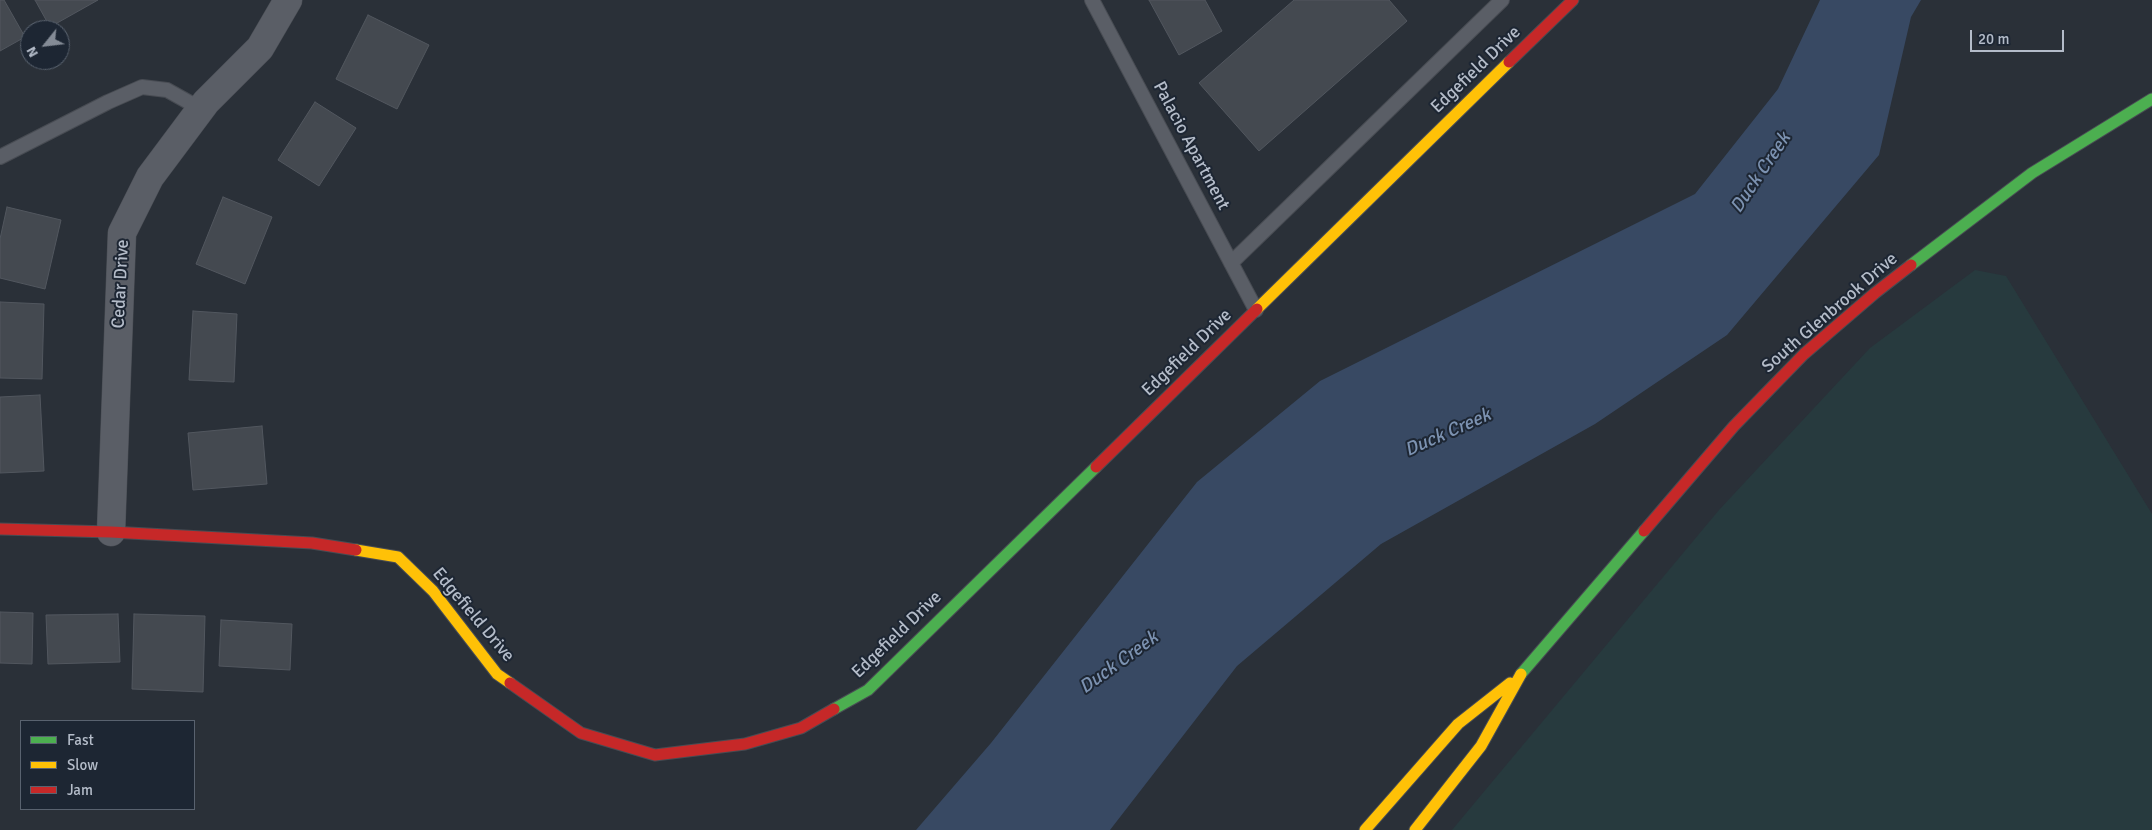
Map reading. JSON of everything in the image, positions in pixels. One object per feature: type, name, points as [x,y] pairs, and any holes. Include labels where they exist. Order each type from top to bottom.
[{"type":"street","name":"Cedar Drive","points":[[111,532],[122,233],[150,177],[201,109],[260,48],[288,0]]},
{"type":"street","name":"Edgefield Drive","points":[[0,528],[111,532],[312,544],[398,556],[433,591],[497,674],[581,733],[655,755],[745,744],[801,728],[868,690],[1573,0]]},
{"type":"street","name":"South Glenbrook Drive","points":[[1365,830],[1458,724],[1519,676],[1734,426],[1804,354],[1875,293],[2032,173],[2152,99]]},
{"type":"street","name":"South Glenbrook Drive","points":[[1415,830],[1481,746],[1519,676]]},
{"type":"lane","name":"Palacio Apartment","points":[[1092,0],[1256,310]]},
{"type":"lane","points":[[1231,262],[1502,0]]},
{"type":"lane","points":[[0,158],[108,102],[142,87],[167,90],[201,109]]},
{"type":"green space","points":[[1975,270],[2006,276],[2152,514],[2152,830],[1452,830],[1719,510],[1870,348]]},
{"type":"water","name":"Duck Creek","points":[[1820,0],[1921,0],[1911,17],[1879,155],[1727,335],[1595,424],[1381,544],[1237,666],[1110,830],[916,830],[991,743],[1197,482],[1320,381],[1695,194],[1778,89]]},
{"type":"building","points":[[0,0],[4,0],[20,28],[20,40],[0,51]]},
{"type":"building","points":[[35,0],[98,0],[62,20],[46,20]]},
{"type":"building","points":[[1149,0],[1205,0],[1222,31],[1179,55]]},
{"type":"building","points":[[1294,0],[1389,0],[1407,21],[1259,151],[1199,83]]},
{"type":"building","points":[[368,15],[429,45],[397,109],[336,79]]},
{"type":"building","points":[[315,102],[356,128],[319,186],[278,160]]},
{"type":"building","points":[[223,197],[272,217],[245,284],[196,264]]},
{"type":"building","points":[[7,207],[61,220],[45,289],[0,278],[0,239]]},
{"type":"building","points":[[0,302],[44,304],[42,379],[0,378]]},
{"type":"building","points":[[193,311],[237,314],[234,382],[189,380]]},
{"type":"building","points":[[40,395],[44,471],[0,473],[0,397]]},
{"type":"building","points":[[262,426],[267,484],[193,490],[188,433]]},
{"type":"building","points":[[0,612],[33,613],[32,664],[0,663]]},
{"type":"building","points":[[118,614],[120,662],[48,664],[46,615]]},
{"type":"building","points":[[134,614],[205,616],[203,692],[132,689]]},
{"type":"building","points":[[221,620],[292,624],[290,670],[219,666]]},
{"type":"traffic: fast","points":[[1911,265],[2032,173],[2152,99]]},
{"type":"traffic: fast","points":[[834,709],[868,690],[1096,467]]},
{"type":"traffic: fast","points":[[1521,674],[1644,531]]},
{"type":"traffic: slow","points":[[1257,309],[1509,62]]},
{"type":"traffic: slow","points":[[356,550],[398,557],[433,591],[497,674],[510,683]]},
{"type":"traffic: slow","points":[[1415,830],[1481,746],[1521,674]]},
{"type":"traffic: slow","points":[[1365,830],[1458,724],[1510,683]]},
{"type":"traffic: jam","points":[[1509,62],[1573,0]]},
{"type":"traffic: jam","points":[[1644,531],[1734,426],[1804,354],[1911,265]]},
{"type":"traffic: jam","points":[[1096,467],[1257,309]]},
{"type":"traffic: jam","points":[[0,529],[111,532],[312,543],[356,550]]},
{"type":"traffic: jam","points":[[510,683],[581,733],[655,755],[745,744],[801,728],[834,709]]}]
